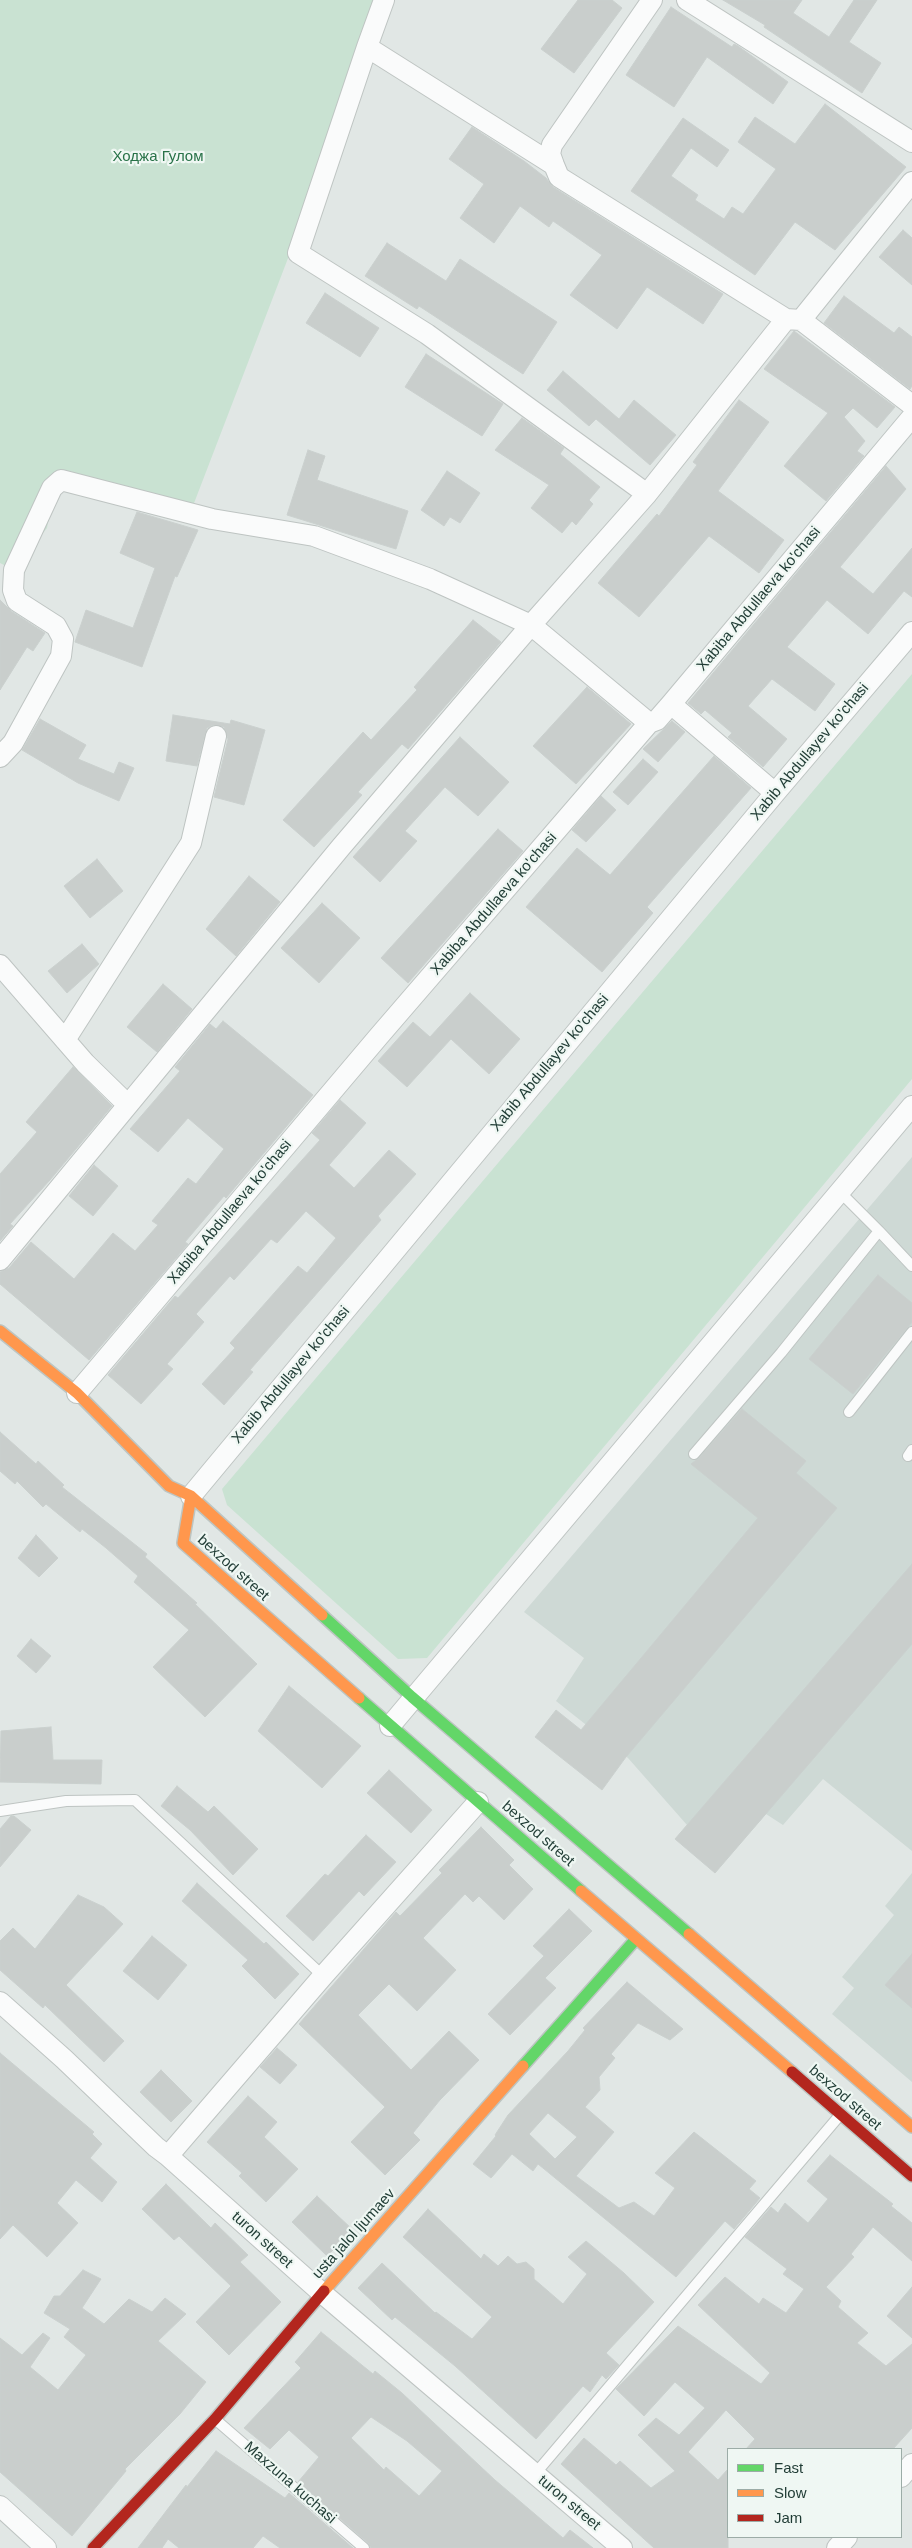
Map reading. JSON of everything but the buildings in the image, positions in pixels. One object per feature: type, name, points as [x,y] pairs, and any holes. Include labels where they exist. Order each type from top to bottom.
[{"type":"street","points":[[384,0],[298,253],[428,334],[647,494]]},
{"type":"street","points":[[652,0],[552,145],[550,154],[559,177],[794,319],[912,405]]},
{"type":"street","points":[[687,0],[912,142]]},
{"type":"street","points":[[367,47],[554,165]]},
{"type":"street","points":[[0,1260],[341,847],[531,625],[647,494],[912,182]]},
{"type":"street","name":"Xabiba Abdullaeva ko'chasi","points":[[77,1393],[649,723],[657,720],[671,704],[912,417]]},
{"type":"street","points":[[0,757],[13,743],[61,656],[63,639],[56,626],[17,601],[7,567],[52,488],[61,480],[212,520],[314,536],[430,579],[531,625],[649,723]]},
{"type":"street","name":"Xabib Abdullayev ko'chasi","points":[[191,1496],[775,793],[912,632]]},
{"type":"street","points":[[671,704],[775,793]]},
{"type":"street","points":[[64,1040],[191,843],[216,736]]},
{"type":"street","points":[[0,966],[64,1040],[128,1105]]},
{"type":"street","points":[[390,1726],[412,1697],[912,1106]]},
{"type":"street","points":[[0,1331],[77,1393],[169,1486],[191,1496]]},
{"type":"street","name":"bexzod street","points":[[191,1496],[412,1697],[662,1909],[912,2127]]},
{"type":"street","name":"bexzod street","points":[[191,1496],[183,1543],[390,1726],[912,2176]]},
{"type":"street","points":[[168,2156],[323,1976],[478,1802]]},
{"type":"street","name":"usta jalol ljumaev","points":[[93,2548],[215,2419],[322,2293],[636,1939]]},
{"type":"street","name":"turon street","points":[[0,2002],[64,2059],[156,2147],[322,2293],[622,2548]]},
{"type":"street","points":[[902,2476],[912,2464]]},
{"type":"street","points":[[0,2506],[46,2548]]},
{"type":"street","points":[[837,2548],[846,2538]]},
{"type":"lane","points":[[840,1192],[912,1266]]},
{"type":"lane","points":[[694,1454],[781,1353],[879,1231]]},
{"type":"lane","points":[[849,1412],[912,1332]]},
{"type":"lane","points":[[0,1811],[66,1801],[135,1800],[323,1976]]},
{"type":"lane","points":[[535,2474],[841,2114]]},
{"type":"lane","name":"Maxzuna kuchasi","points":[[215,2419],[364,2548]]},
{"type":"shaded area","points":[[912,1157],[912,1851],[823,1779],[783,1825],[766,1814],[715,1873],[675,1839],[687,1825],[628,1758],[556,1701],[584,1658],[524,1612]]},
{"type":"shaded area","points":[[912,1873],[912,2082],[832,2014],[854,1988],[842,1977],[894,1915],[885,1906]]},
{"type":"green space","name":"Ходжа Гулом","points":[[0,0],[377,0],[333,141],[191,511],[57,474],[47,528],[14,570],[0,563]]},
{"type":"green space","points":[[912,674],[912,1079],[427,1658],[398,1659],[227,1505],[222,1489]]},
{"type":"traffic: fast","points":[[322,1615],[412,1697],[689,1934]]},
{"type":"traffic: fast","points":[[359,1698],[581,1891]]},
{"type":"traffic: fast","points":[[523,2066],[636,1939]]},
{"type":"traffic: slow","points":[[0,1331],[77,1393],[169,1486],[191,1496],[322,1615]]},
{"type":"traffic: slow","points":[[191,1496],[183,1543],[359,1698]]},
{"type":"traffic: slow","points":[[581,1891],[792,2072]]},
{"type":"traffic: slow","points":[[689,1934],[912,2127]]},
{"type":"traffic: slow","points":[[324,2291],[523,2066]]},
{"type":"traffic: jam","points":[[792,2072],[912,2176]]},
{"type":"traffic: jam","points":[[93,2548],[215,2419],[324,2291]]}]
